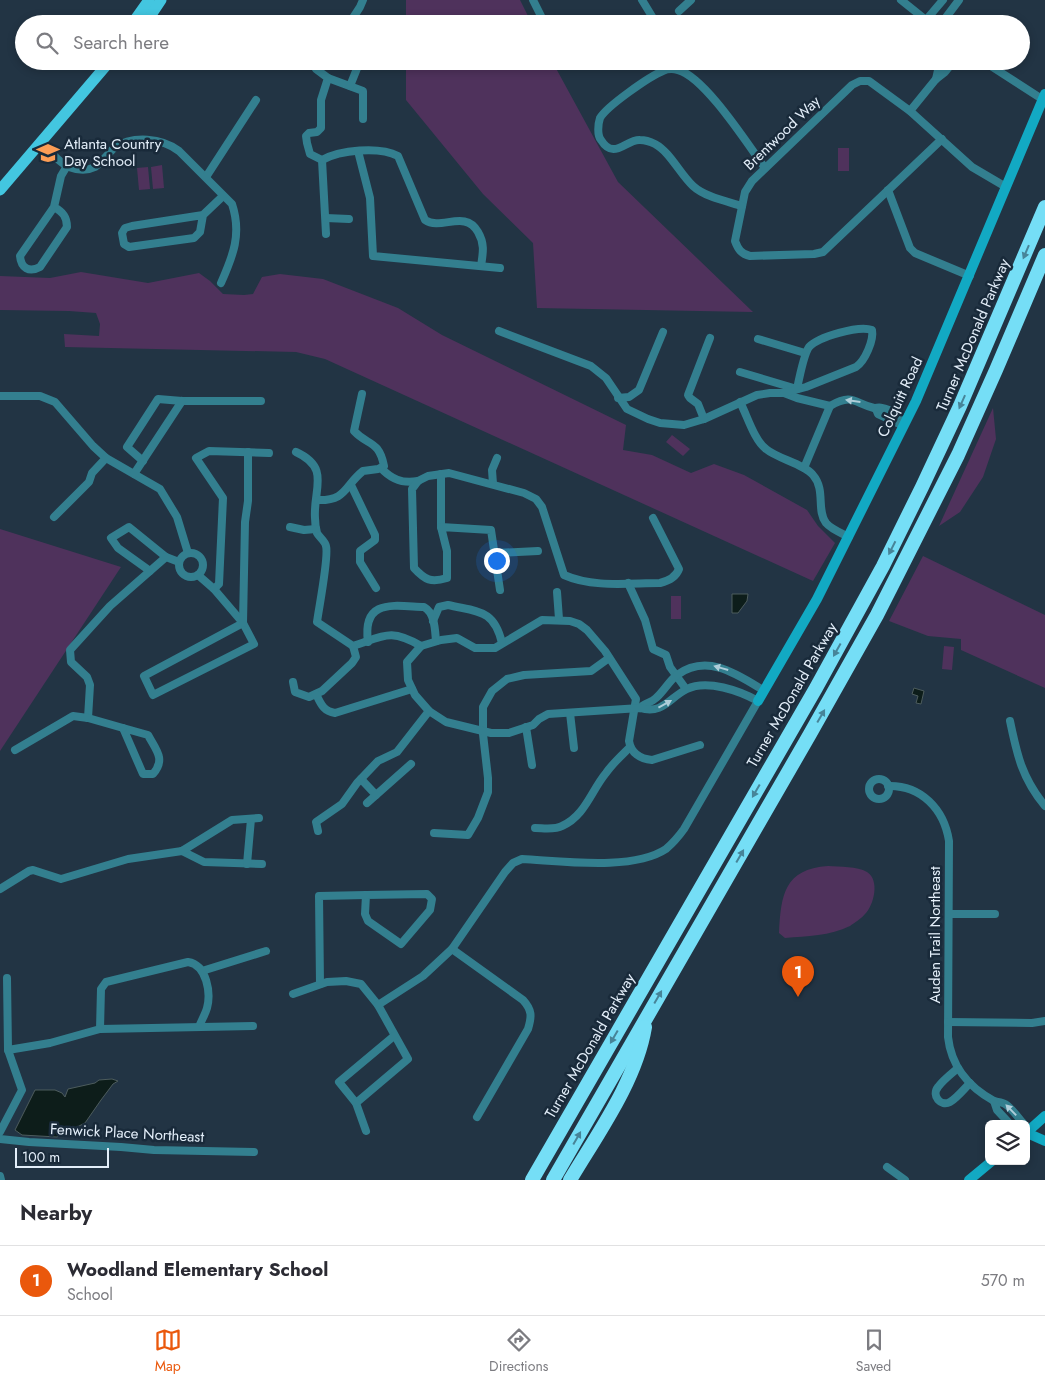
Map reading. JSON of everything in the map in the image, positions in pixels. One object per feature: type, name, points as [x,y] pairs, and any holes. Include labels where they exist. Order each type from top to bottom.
[{"type":"highway","name":"Turner McDonald Parkway","points":[[532,1180],[816,688],[878,574],[960,406],[1045,207]]},
{"type":"highway","points":[[553,1180],[836,689],[885,600],[977,414],[1045,255]]},
{"type":"highway","points":[[570,1180],[610,1113],[628,1077],[642,1045],[647,1017]]},
{"type":"main road","points":[[138,15],[149,0]]},
{"type":"main road","points":[[151,15],[161,0]]},
{"type":"main road","points":[[0,190],[102,70]]},
{"type":"street","points":[[354,15],[363,0]]},
{"type":"street","points":[[533,0],[540,15]]},
{"type":"street","points":[[642,0],[651,15]]},
{"type":"street","points":[[679,11],[691,0]]},
{"type":"street","points":[[902,0],[920,15]]},
{"type":"street","points":[[933,15],[943,0]]},
{"type":"street","points":[[948,15],[959,0]]},
{"type":"street","points":[[317,70],[328,78],[363,91],[363,119]]},
{"type":"street","points":[[350,86],[356,70]]},
{"type":"street","points":[[742,206],[694,187],[657,145],[640,140],[631,142],[622,148],[613,149],[604,145],[599,138],[600,119],[648,78],[665,70],[677,70],[697,82],[718,104],[765,168]]},
{"type":"street","points":[[936,79],[938,70]]},
{"type":"street","points":[[910,111],[936,79],[947,70]]},
{"type":"street","points":[[997,70],[1044,98]]},
{"type":"street","points":[[322,160],[310,154],[306,143],[306,136],[309,132],[317,132],[321,128],[321,100],[328,78]]},
{"type":"street","name":"Brentwood Way","points":[[942,140],[823,252],[814,254],[750,256],[737,247],[736,241],[744,192],[752,181],[852,85],[860,80],[869,81],[910,111],[972,167],[1006,187]]},
{"type":"street","name":"Colquitt Road","points":[[758,701],[817,599],[905,423],[970,276],[1044,98]]},
{"type":"street","points":[[206,177],[256,100]]},
{"type":"street","points":[[40,142],[67,166],[82,170],[96,166],[117,147],[138,140],[161,141],[179,151],[232,204],[236,216],[234,254],[220,283]]},
{"type":"street","points":[[322,160],[358,151],[382,150],[398,156],[425,220],[430,224],[462,220],[476,228],[482,240],[484,251],[481,266]]},
{"type":"street","points":[[358,151],[370,198],[373,256],[500,268]]},
{"type":"street","points":[[322,160],[326,234]]},
{"type":"street","points":[[54,207],[63,212],[67,227],[40,267],[32,270],[25,268],[22,265],[20,256],[54,207],[61,176],[67,166]]},
{"type":"street","points":[[888,190],[910,248],[915,253],[970,276]]},
{"type":"street","points":[[203,215],[200,232],[194,238],[128,247],[124,244],[122,233],[126,228],[203,215],[223,196]]},
{"type":"street","points":[[326,218],[349,219]]},
{"type":"street","points":[[499,331],[591,366],[606,378],[618,398],[628,409],[638,415],[660,423],[684,425],[704,419],[757,395],[797,389],[861,364],[872,338],[872,330],[864,328],[848,330],[810,346],[806,353],[797,389]]},
{"type":"street","points":[[618,398],[629,397],[639,390],[663,332]]},
{"type":"street","points":[[704,419],[698,404],[688,395],[710,338]]},
{"type":"street","points":[[758,339],[806,353]]},
{"type":"street","points":[[740,372],[797,389]]},
{"type":"street","points":[[784,392],[797,398],[830,406]]},
{"type":"street","points":[[362,394],[354,431],[372,443],[382,456],[384,466],[381,468]]},
{"type":"street","points":[[0,396],[40,396],[55,402],[93,446],[106,458],[160,489],[177,517],[188,553]]},
{"type":"street","points":[[143,460],[127,447],[158,399],[182,401],[261,401]]},
{"type":"street","points":[[804,468],[830,406],[838,401],[856,400],[876,408],[878,414],[905,423]]},
{"type":"street","points":[[134,474],[182,401]]},
{"type":"street","points":[[740,402],[760,443],[766,450],[804,468],[813,475],[819,484],[823,516],[829,525],[849,537]]},
{"type":"street","points":[[214,589],[219,584],[224,498],[196,458],[209,451],[269,453]]},
{"type":"street","points":[[243,623],[248,452]]},
{"type":"street","points":[[293,682],[295,692],[309,697],[322,691],[356,657],[353,646],[317,622],[326,557],[326,546],[316,529],[315,515],[318,477],[314,464],[308,457],[296,452]]},
{"type":"street","points":[[54,517],[89,482],[92,473],[106,458]]},
{"type":"street","points":[[493,484],[492,470],[497,458]]},
{"type":"street","points":[[381,468],[388,475],[399,481],[418,481],[428,476],[449,473],[524,492],[536,499],[542,507],[564,574],[584,582],[666,582],[675,576],[678,570],[653,518]]},
{"type":"street","points":[[317,500],[328,500],[341,494],[363,471],[381,468]]},
{"type":"street","points":[[418,481],[412,489],[414,568],[423,577],[436,581],[447,578],[447,551],[441,527],[441,474]]},
{"type":"street","points":[[351,485],[375,535],[374,540],[360,551],[360,562],[376,588]]},
{"type":"street","points":[[150,571],[118,548],[110,538],[129,527],[166,557],[179,562]]},
{"type":"street","points":[[290,527],[304,530],[316,529]]},
{"type":"street","points":[[441,527],[491,530],[500,590]]},
{"type":"street","points":[[495,553],[538,551]]},
{"type":"street","points":[[188,553],[195,554],[201,558],[203,565],[198,575],[192,578],[180,572],[179,562],[188,553]]},
{"type":"street","points":[[88,718],[90,685],[86,677],[71,662],[70,650],[110,606],[166,557]]},
{"type":"street","points":[[198,575],[214,589],[243,623],[254,644],[153,695],[144,676],[243,623]]},
{"type":"street","points":[[628,582],[645,620],[653,649],[666,655],[670,666],[686,689]]},
{"type":"street","points":[[557,592],[559,619]]},
{"type":"street","points":[[433,621],[439,607],[448,605],[478,612],[490,617],[494,621],[502,643]]},
{"type":"street","points":[[368,642],[368,623],[375,610],[380,607],[424,607],[428,610],[433,621],[436,641]]},
{"type":"street","points":[[378,1005],[423,976],[452,949],[504,872],[513,863],[522,860],[619,863],[643,859],[666,849],[684,829],[758,701],[711,685],[697,685],[686,689],[666,705],[656,709],[637,709],[548,714],[533,725],[509,733],[491,733],[446,722],[429,711],[412,689],[408,680],[407,662],[421,646],[436,641],[457,638],[475,648],[495,648],[542,620],[570,620],[587,630],[609,658],[636,699],[637,709],[630,734],[630,747],[633,752],[641,758],[652,760],[700,745]]},
{"type":"street","points":[[353,646],[390,634],[405,637],[421,646]]},
{"type":"street","points":[[434,833],[468,835],[478,818],[488,792],[483,707],[492,692],[507,679],[524,675],[591,671],[609,658]]},
{"type":"street","points":[[637,709],[657,697],[676,675],[692,667],[714,665],[732,671],[763,690]]},
{"type":"street","points":[[316,694],[323,708],[327,712],[335,713],[412,689]]},
{"type":"street","points":[[318,831],[316,822],[342,804],[378,761],[397,752],[429,711]]},
{"type":"street","points":[[570,713],[574,748]]},
{"type":"street","points":[[15,750],[73,716],[88,718],[148,735],[160,758],[159,768],[153,774],[143,774],[123,728]]},
{"type":"street","points":[[1010,721],[1020,766],[1030,786],[1045,806]]},
{"type":"street","points":[[526,727],[532,766]]},
{"type":"street","points":[[535,828],[560,828],[574,820],[586,806],[606,771],[630,747]]},
{"type":"street","points":[[367,803],[411,764]]},
{"type":"street","points":[[361,779],[376,795]]},
{"type":"street","name":"Auden Trail Northeast","points":[[888,786],[906,788],[922,795],[935,806],[944,820],[949,841],[949,1047],[958,1068],[970,1083],[994,1101],[1005,1104],[1020,1120]]},
{"type":"street","points":[[0,889],[33,870],[60,878],[128,860],[182,851],[232,820],[255,819],[247,864]]},
{"type":"street","points":[[182,851],[204,862],[262,864]]},
{"type":"street","points":[[320,984],[319,896],[366,895],[427,894],[432,899],[430,910],[401,944],[368,921],[365,914],[366,895]]},
{"type":"street","points":[[949,914],[995,914]]},
{"type":"street","points":[[452,949],[523,1000],[531,1009],[532,1019],[528,1029],[477,1117]]},
{"type":"street","points":[[202,971],[266,951]]},
{"type":"street","points":[[100,1029],[101,989],[106,982],[188,962],[198,966],[202,971],[207,987],[206,1009],[199,1027]]},
{"type":"street","points":[[0,1132],[22,1090],[12,1066],[8,1050],[7,978]]},
{"type":"street","points":[[293,994],[327,982],[346,981],[361,984],[378,1005],[408,1059],[356,1103]]},
{"type":"street","points":[[948,1022],[1032,1023],[1045,1021]]},
{"type":"street","points":[[8,1050],[50,1043],[100,1029],[253,1026]]},
{"type":"street","points":[[366,1131],[356,1103],[339,1082],[394,1036]]},
{"type":"street","points":[[958,1068],[937,1088],[935,1094],[938,1100],[943,1104],[950,1103],[970,1083]]},
{"type":"street","name":"Auden Trail Northeast","points":[[994,1101],[997,1110],[1006,1120]]},
{"type":"street","points":[[1030,1129],[1045,1116]]},
{"type":"street","points":[[1030,1134],[1045,1141]]},
{"type":"street","name":"Fenwick Place Northeast","points":[[0,1139],[120,1146],[154,1150],[254,1152]]},
{"type":"street","points":[[969,1180],[987,1165]]},
{"type":"street","points":[[887,1166],[905,1180]]},
{"type":"street","points":[[0,1176],[1,1180]]},
{"type":"shaded area","points":[[406,0],[520,0],[528,15],[406,15]]},
{"type":"shaded area","points":[[406,70],[557,70],[618,182],[753,312],[537,308],[533,243],[483,194],[406,100]]},
{"type":"shaded area","points":[[838,148],[849,148],[849,171],[838,171]]},
{"type":"shaded area","points":[[162,165],[164,188],[153,189],[151,167]]},
{"type":"shaded area","points":[[148,167],[150,189],[139,190],[137,168]]},
{"type":"shaded area","points":[[81,272],[148,283],[199,273],[223,294],[244,295],[253,294],[262,277],[280,274],[323,279],[398,308],[442,335],[626,425],[623,450],[652,455],[691,473],[714,464],[744,475],[807,510],[818,526],[835,543],[813,581],[325,359],[296,352],[65,347],[64,334],[99,336],[100,324],[96,313],[0,310],[0,276],[50,278]]},
{"type":"shaded area","points":[[993,408],[996,439],[983,477],[960,512],[939,526]]},
{"type":"shaded area","points":[[672,435],[690,449],[683,456],[666,442]]},
{"type":"shaded area","points":[[0,529],[121,567],[0,751]]},
{"type":"shaded area","points":[[923,556],[1045,615],[1045,688],[961,650],[961,639],[928,636],[889,621]]},
{"type":"shaded area","points":[[732,594],[748,594],[747,601],[738,613],[732,613]]},
{"type":"shaded area","points":[[671,596],[681,596],[681,619],[671,619]]},
{"type":"shaded area","points":[[944,646],[954,647],[952,670],[942,669]]},
{"type":"shaded area","points":[[914,688],[924,691],[921,704],[916,703],[918,696],[912,694]]},
{"type":"shaded area","points":[[828,866],[848,867],[867,872],[871,876],[874,886],[871,905],[864,916],[850,926],[818,935],[785,938],[779,933],[781,907],[788,886],[802,872]]},
{"type":"shaded area","points":[[112,1079],[118,1081],[113,1084],[85,1123],[57,1137],[22,1135],[15,1130],[35,1090],[55,1090],[62,1093],[65,1097],[68,1089],[95,1083],[99,1080]]},
{"type":"place","name":"Atlanta Country Day School","points":[[48,153]]},
{"type":"place","name":"Woodland Elementary School","points":[[798,997]]}]
